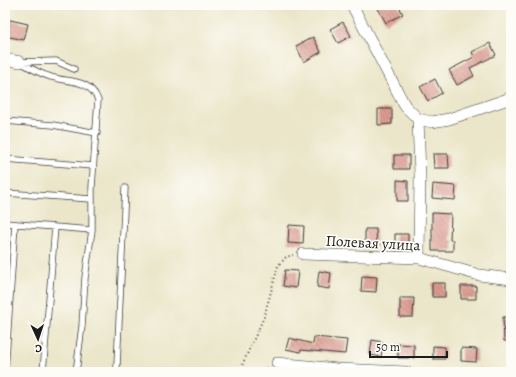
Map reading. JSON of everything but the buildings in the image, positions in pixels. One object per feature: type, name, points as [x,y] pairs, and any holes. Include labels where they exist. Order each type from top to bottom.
[{"type":"street","points":[[352,5],[405,106],[418,119],[432,122],[449,119],[511,98]]},
{"type":"street","points":[[5,59],[20,62]]},
{"type":"street","points":[[418,119],[420,175],[419,258]]},
{"type":"street","name":"Полевая улица","points":[[303,254],[419,258],[479,275],[511,279]]},
{"type":"street","points":[[277,363],[337,369],[406,372]]},
{"type":"lane","points":[[20,62],[56,61],[74,69]]},
{"type":"lane","points":[[20,62],[51,77],[81,83],[91,88],[98,100],[97,133],[91,199],[92,230],[85,278],[82,326],[76,372]]},
{"type":"lane","points":[[5,121],[53,125],[97,133]]},
{"type":"lane","points":[[5,159],[93,166]]},
{"type":"lane","points":[[116,372],[125,188]]},
{"type":"lane","points":[[5,193],[91,199]]},
{"type":"lane","points":[[5,223],[92,230]]},
{"type":"lane","points":[[5,372],[15,224]]},
{"type":"lane","points":[[43,372],[55,226]]},
{"type":"path","points":[[239,372],[264,316],[278,266],[286,258],[293,254],[303,254]]}]
